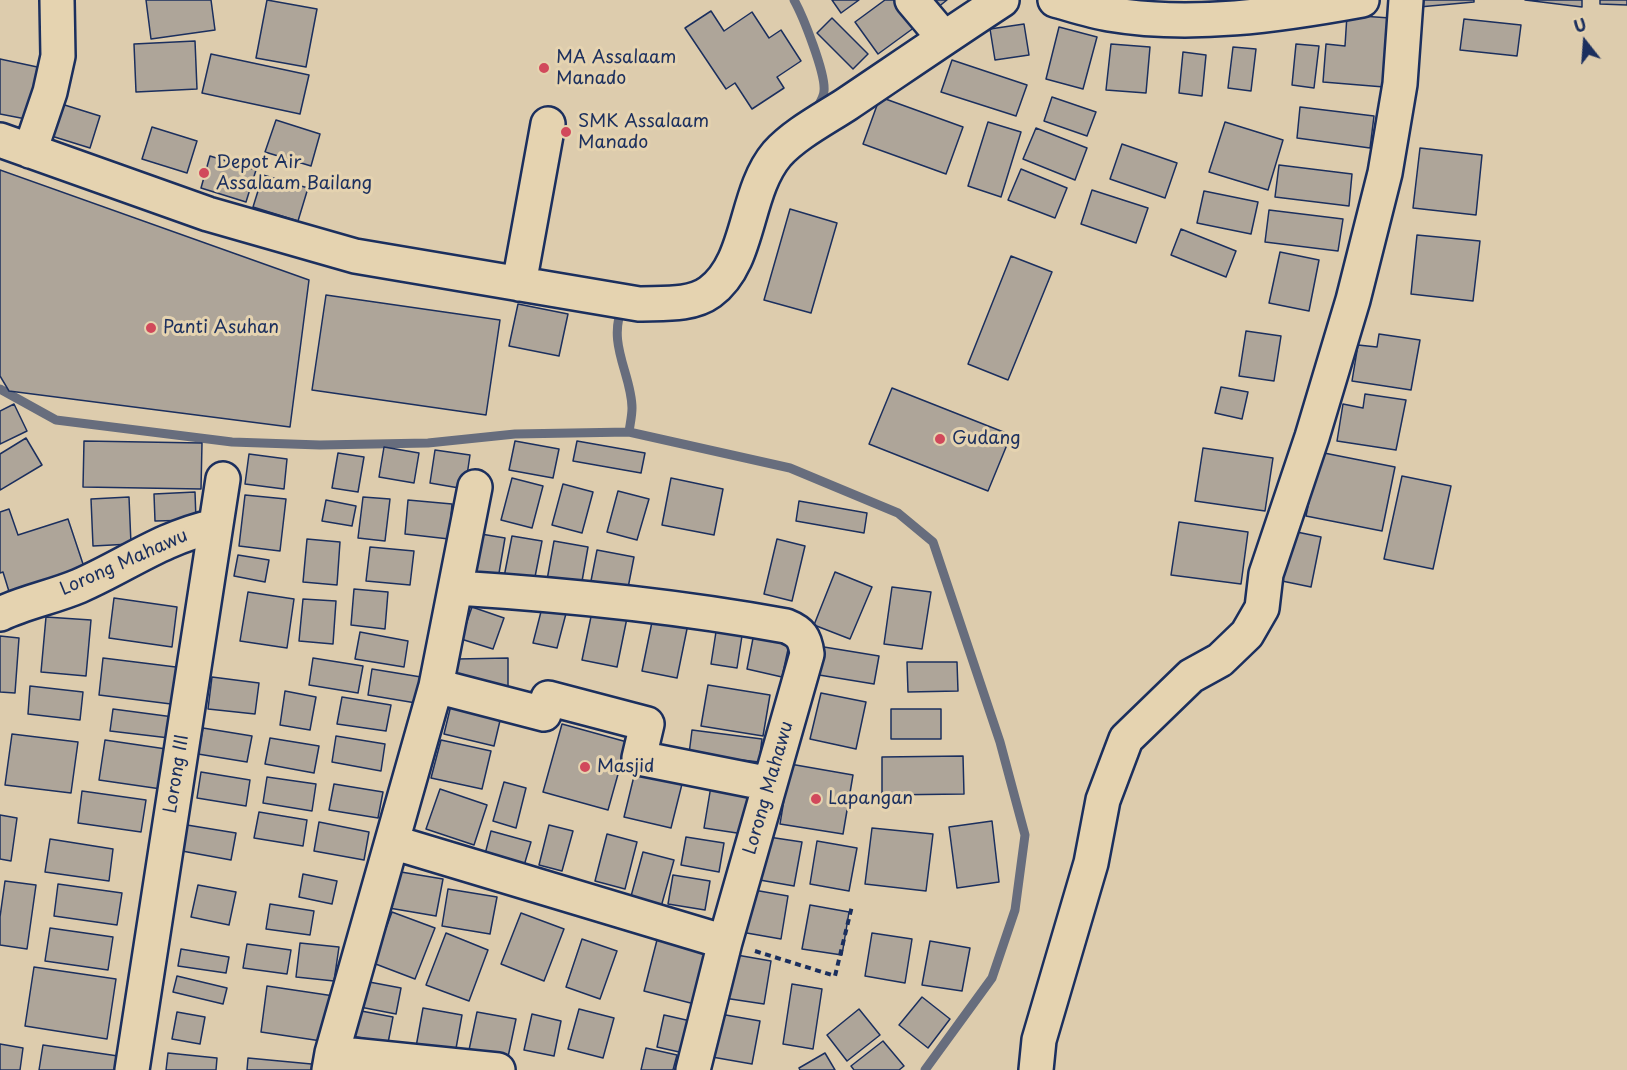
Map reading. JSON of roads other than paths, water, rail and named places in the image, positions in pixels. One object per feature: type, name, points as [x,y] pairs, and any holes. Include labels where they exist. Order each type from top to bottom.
[{"type":"street","points":[[57,0],[58,56],[50,92],[15,146],[208,214],[355,255],[639,304],[693,300],[710,292],[732,268],[762,175],[778,153],[1002,0]]},
{"type":"street","points":[[912,0],[944,38]]},
{"type":"street","points":[[1055,0],[1109,14],[1164,19],[1215,18],[1304,11],[1362,0]]},
{"type":"street","points":[[1035,1070],[1039,1041],[1091,863],[1103,800],[1126,739],[1191,676],[1220,660],[1247,634],[1262,608],[1266,574],[1312,437],[1353,300],[1385,173],[1400,84],[1407,0]]},
{"type":"street","points":[[519,284],[548,124]]},
{"type":"street","name":"Lorong III","points":[[132,1070],[223,479]]},
{"type":"street","points":[[475,487],[436,686],[330,1061],[498,1070]]},
{"type":"street","name":"Lorong Mahawu","points":[[0,614],[79,586],[147,549],[189,532],[215,526]]},
{"type":"street","name":"Lorong Mahawu","points":[[457,588],[576,596],[686,608],[796,630],[805,640],[807,654],[725,942],[693,1070]]},
{"type":"street","points":[[436,686],[544,714],[548,698],[647,724],[639,758],[770,784]]},
{"type":"street","points":[[392,842],[725,942]]},
{"type":"waterway","points":[[794,0],[813,45],[824,83],[823,97],[814,113]]},
{"type":"waterway","points":[[623,306],[617,333],[618,346],[631,396],[632,411],[629,432]]},
{"type":"waterway","points":[[0,389],[56,420],[232,442],[320,445],[428,443],[515,434],[629,432],[790,468],[898,513],[933,542],[1000,742],[1025,835],[1015,910],[992,978],[925,1070]]},
{"type":"place","name":"MA Assalaam Manado","points":[[544,68]]},
{"type":"place","name":"SMK Assalaam Manado","points":[[566,132]]},
{"type":"place","name":"Depot Air Assalaam Bailang","points":[[204,173]]},
{"type":"place","name":"Panti Asuhan","points":[[151,328]]},
{"type":"place","name":"Gudang","points":[[940,439]]},
{"type":"place","name":"Masjid","points":[[585,767]]},
{"type":"place","name":"Lapangan","points":[[816,799]]}]
